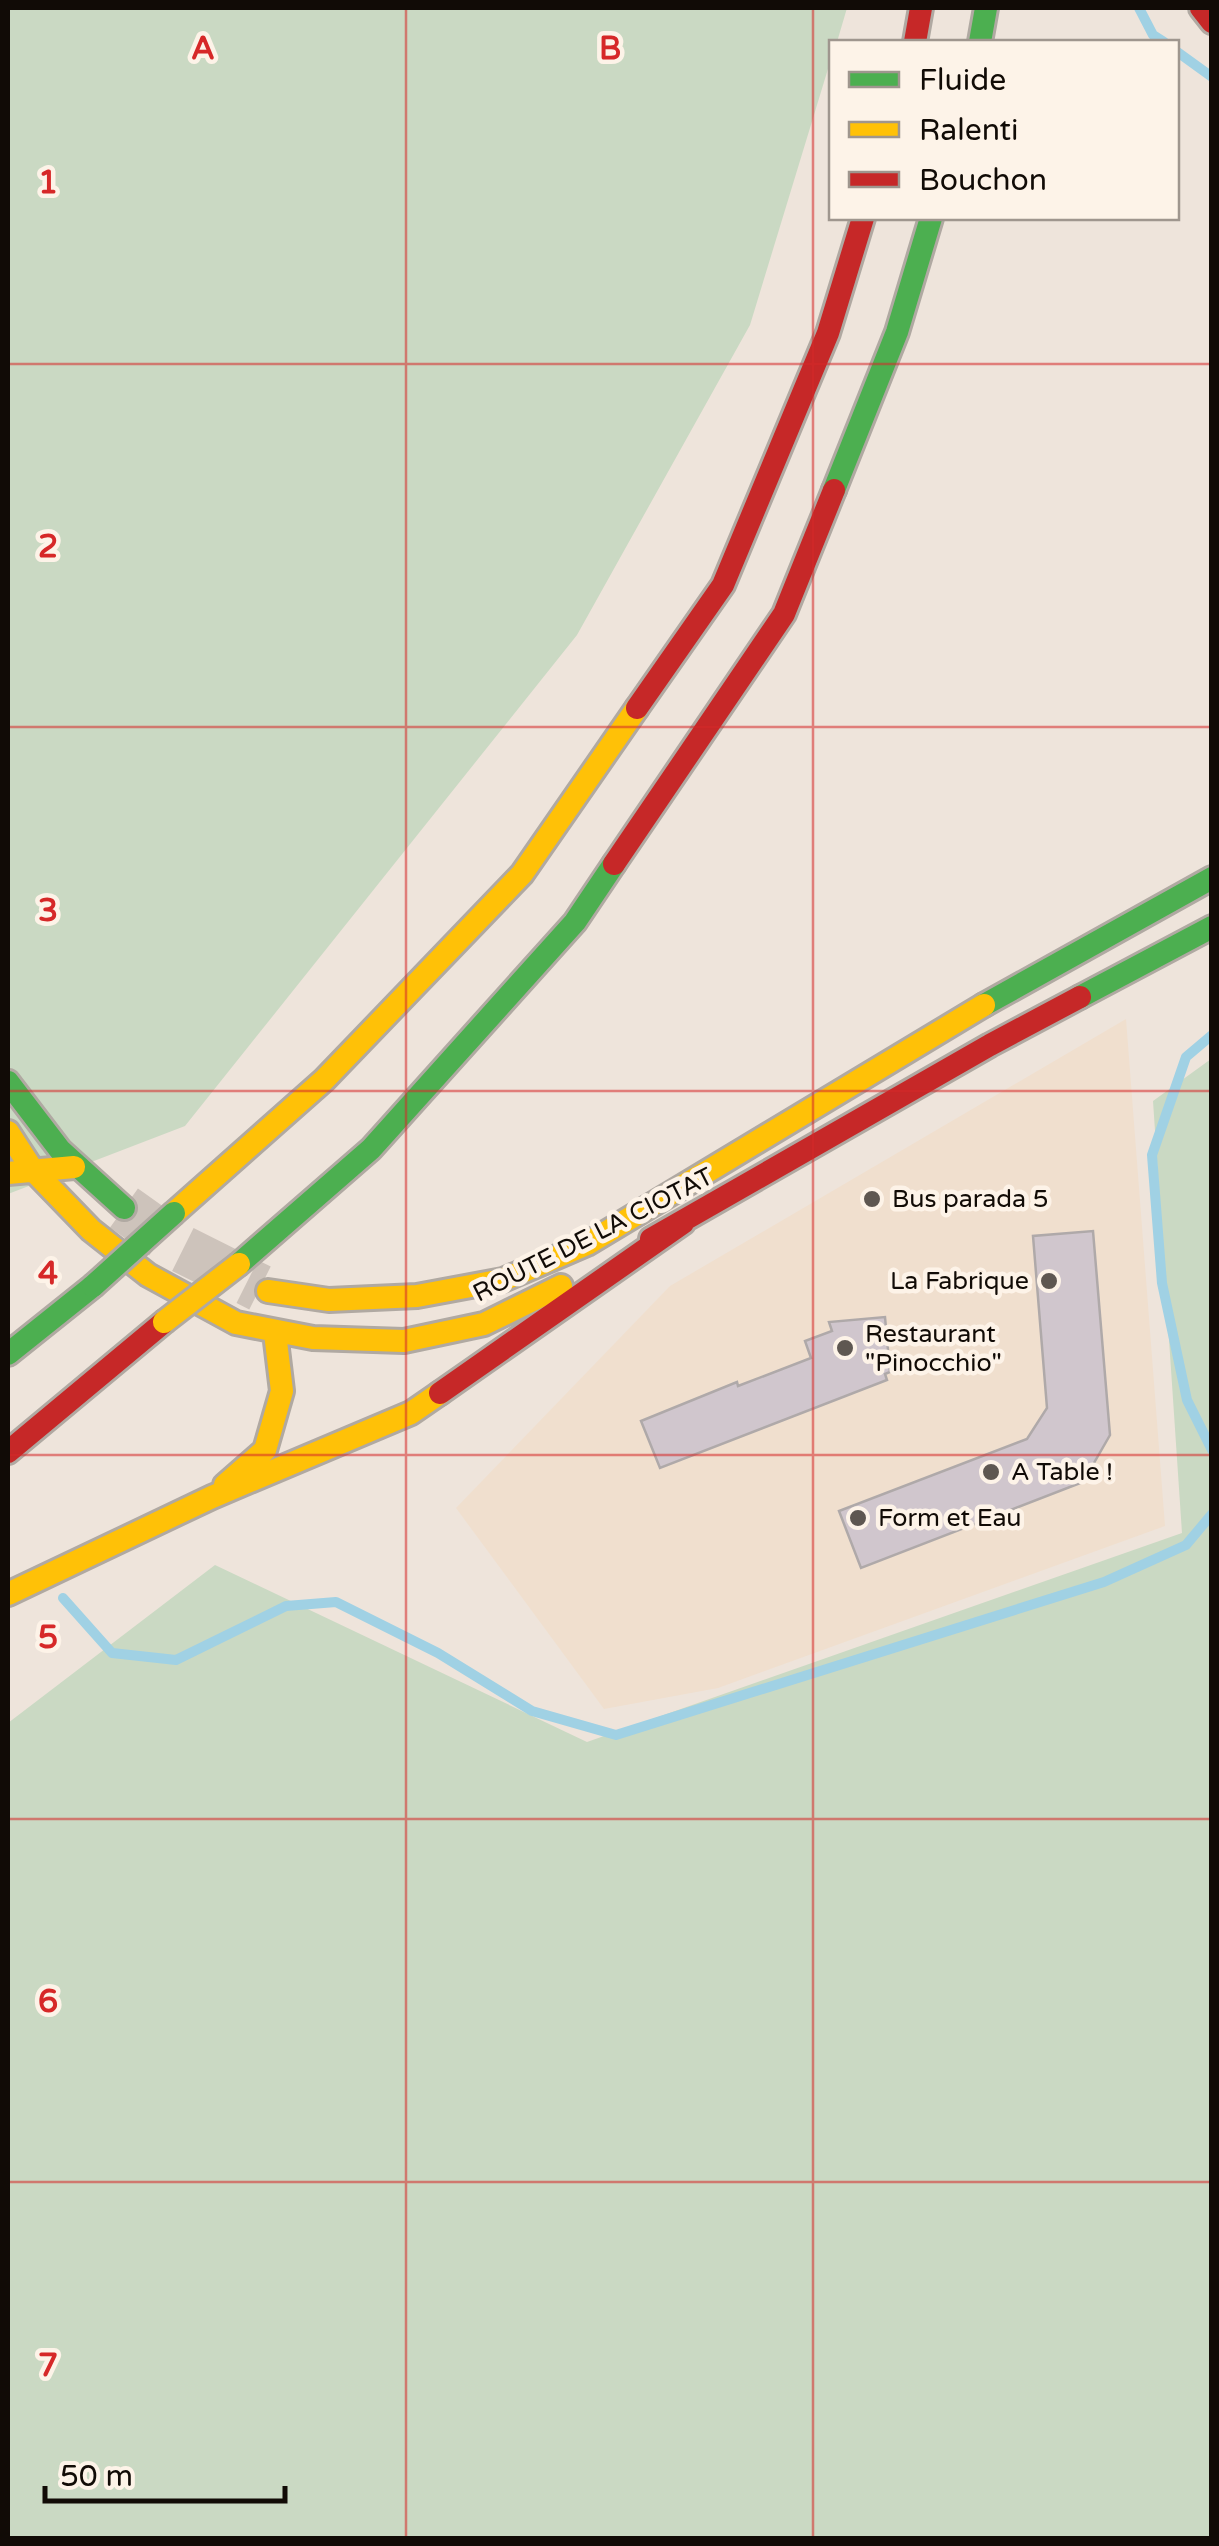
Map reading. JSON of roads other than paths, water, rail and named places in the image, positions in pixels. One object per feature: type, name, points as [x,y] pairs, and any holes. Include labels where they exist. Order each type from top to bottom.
[{"type":"main road","points":[[915,40],[921,8]]},
{"type":"main road","points":[[980,40],[986,8]]},
{"type":"main road","points":[[1201,8],[1212,22]]},
{"type":"main road","points":[[8,1354],[92,1286],[324,1080],[522,874],[723,585],[828,333],[861,220]]},
{"type":"main road","points":[[8,1452],[239,1264],[371,1149],[575,922],[784,614],[897,332],[930,220]]},
{"type":"main road","name":"ROUTE DE LA CIOTAT","points":[[268,1291],[329,1300],[417,1296],[503,1280],[587,1244],[989,1002],[1212,878]]},
{"type":"main road","name":"ROUTE DE LA CIOTAT","points":[[8,1132],[32,1170],[91,1230],[148,1275],[236,1323],[313,1338],[404,1341],[484,1324],[683,1223],[990,1045],[1212,927]]},
{"type":"main road","points":[[8,1082],[34,1124],[74,1167],[124,1208]]},
{"type":"main road","points":[[8,1173],[74,1167]]},
{"type":"main road","points":[[8,1594],[212,1497],[410,1414],[683,1223]]},
{"type":"main road","points":[[212,1497],[265,1450],[282,1391],[274,1333]]},
{"type":"waterway","points":[[1139,8],[1153,35],[1161,40]]},
{"type":"waterway","points":[[1179,53],[1212,77]]},
{"type":"waterway","points":[[1212,1035],[1186,1057],[1152,1155],[1162,1283],[1187,1400],[1212,1450]]},
{"type":"waterway","points":[[63,1598],[112,1653],[176,1660],[286,1606],[336,1602],[438,1653],[532,1711],[616,1735],[1104,1582],[1186,1545],[1212,1514]]},
{"type":"tunnel","points":[[124,1208],[180,1248],[260,1288]]},
{"type":"place","name":"Bus parada 5","points":[[872,1199]]},
{"type":"place","name":"La Fabrique","points":[[1049,1281]]},
{"type":"place","name":"Restaurant \"Pinocchio\"","points":[[845,1348]]},
{"type":"place","name":"A Table !","points":[[991,1472]]},
{"type":"place","name":"Form et Eau","points":[[858,1518]]}]
